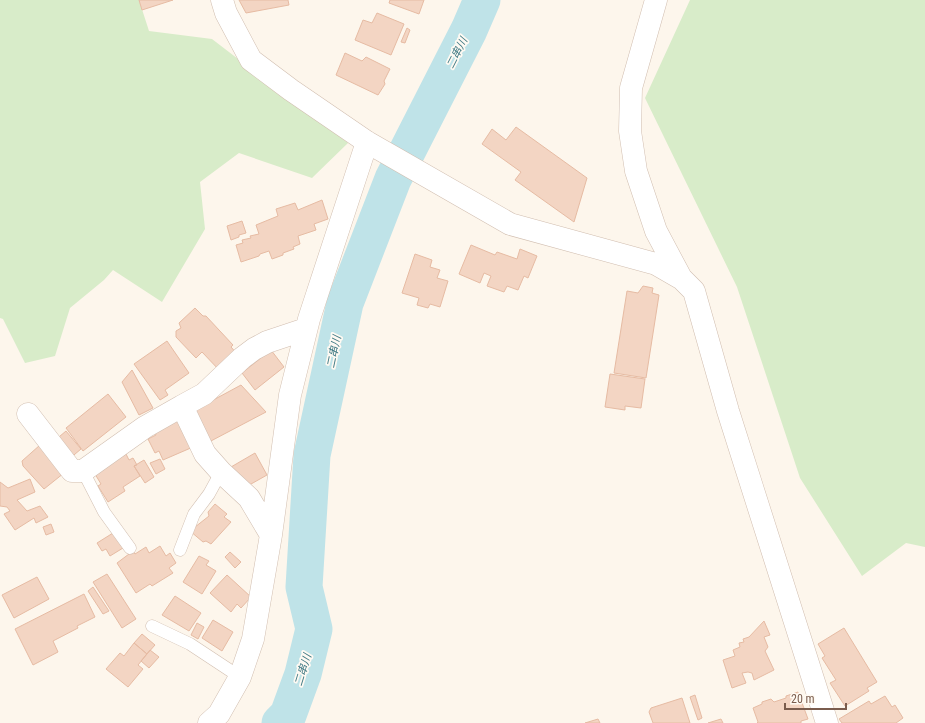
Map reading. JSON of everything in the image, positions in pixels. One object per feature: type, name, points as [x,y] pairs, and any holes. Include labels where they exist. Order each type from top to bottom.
[{"type":"street","points":[[222,0],[226,13],[251,60],[291,90],[367,142],[510,224],[656,264],[682,279],[694,291],[728,411],[827,723]]},
{"type":"street","points":[[656,0],[631,88],[630,132],[636,170],[656,232],[682,279]]},
{"type":"street","points":[[209,723],[219,714],[240,677],[253,639],[270,535],[290,395],[306,329],[367,142]]},
{"type":"street","points":[[28,414],[72,471],[83,471],[145,427],[204,394],[242,358],[254,350],[268,342],[306,329]]},
{"type":"street","points":[[182,406],[205,454],[221,472],[249,498],[270,535]]},
{"type":"lane","points":[[83,471],[104,512],[130,548]]},
{"type":"lane","points":[[180,550],[194,514],[209,494],[221,472]]},
{"type":"lane","points":[[152,626],[190,644],[240,677]]},
{"type":"green space","points":[[0,0],[139,0],[149,31],[212,39],[348,143],[312,178],[239,153],[200,182],[205,229],[162,302],[113,270],[104,280],[70,308],[55,356],[25,363],[3,319],[0,318]]},
{"type":"green space","points":[[690,0],[925,0],[925,547],[906,543],[862,576],[800,478],[737,287],[645,98]]},
{"type":"water","points":[[287,693],[298,700],[286,723],[268,723]]},
{"type":"building","points":[[139,0],[173,0],[142,10]]},
{"type":"building","points":[[239,0],[288,0],[289,5],[246,13]]},
{"type":"building","points":[[390,0],[424,0],[419,14],[389,3]]},
{"type":"building","points":[[377,13],[404,24],[391,55],[355,40],[363,20],[372,23]]},
{"type":"building","points":[[407,28],[410,30],[405,43],[401,42]]},
{"type":"building","points":[[345,53],[362,61],[366,57],[390,69],[384,81],[385,84],[378,95],[336,75]]},
{"type":"building","points":[[516,127],[587,178],[574,222],[515,180],[521,172],[482,144],[492,129],[506,140]]},
{"type":"building","points":[[322,200],[328,219],[314,224],[316,230],[298,236],[300,244],[293,247],[294,249],[272,259],[269,251],[241,262],[236,245],[243,243],[242,240],[251,238],[250,236],[259,234],[256,225],[278,216],[276,209],[295,203],[298,210]]},
{"type":"building","points":[[242,221],[246,233],[231,240],[227,226]]},
{"type":"building","points":[[471,245],[495,255],[497,252],[517,259],[520,249],[537,256],[528,278],[524,276],[518,290],[507,286],[504,292],[487,286],[491,276],[484,273],[480,283],[459,274]]},
{"type":"building","points":[[415,254],[432,260],[430,267],[440,270],[437,278],[448,281],[440,307],[430,304],[428,308],[417,305],[419,298],[402,293]]},
{"type":"building","points":[[643,286],[653,288],[652,293],[659,295],[646,378],[614,373],[627,291],[638,293]]},
{"type":"building","points":[[195,308],[203,316],[206,316],[233,345],[231,347],[239,356],[221,372],[202,352],[196,358],[176,337],[176,331],[181,328],[179,323]]},
{"type":"building","points":[[167,341],[189,373],[165,390],[168,395],[160,400],[134,364]]},
{"type":"building","points":[[271,350],[284,367],[255,390],[242,373]]},
{"type":"building","points":[[132,370],[153,408],[139,415],[122,382]]},
{"type":"building","points":[[610,374],[645,379],[641,408],[625,406],[625,410],[605,407]]},
{"type":"building","points":[[241,385],[266,412],[209,442],[193,411]]},
{"type":"building","points":[[108,394],[126,417],[83,451],[66,428]]},
{"type":"building","points":[[181,418],[193,447],[163,460],[159,451],[155,453],[148,439],[156,435],[154,430]]},
{"type":"building","points":[[66,431],[81,449],[68,460],[53,442]]},
{"type":"building","points":[[40,445],[64,473],[44,489],[23,466],[22,461]]},
{"type":"building","points":[[255,453],[267,475],[244,488],[231,467]]},
{"type":"building","points":[[126,454],[129,460],[133,458],[137,465],[134,466],[140,476],[123,487],[125,491],[108,502],[98,486],[101,484],[95,474]]},
{"type":"building","points":[[160,459],[165,469],[156,474],[150,463]]},
{"type":"building","points":[[144,460],[154,477],[145,483],[134,466]]},
{"type":"building","points":[[30,479],[35,492],[17,500],[27,511],[40,506],[48,517],[36,523],[34,518],[15,530],[4,514],[10,511],[7,507],[0,506],[0,482],[8,488]]},
{"type":"building","points":[[215,504],[227,514],[224,517],[231,522],[211,544],[206,541],[203,542],[190,531],[209,516],[208,512]]},
{"type":"building","points":[[51,524],[54,532],[46,535],[43,527]]},
{"type":"building","points":[[113,533],[123,548],[110,556],[106,549],[102,551],[97,543]]},
{"type":"building","points":[[160,546],[166,556],[170,553],[176,563],[169,568],[173,573],[152,586],[150,584],[136,593],[117,563],[133,551],[135,554],[146,547],[149,553]]},
{"type":"building","points":[[230,552],[241,562],[235,568],[225,557]]},
{"type":"building","points":[[199,556],[209,561],[206,565],[216,571],[202,594],[183,582]]},
{"type":"building","points":[[107,574],[136,619],[122,628],[93,582]]},
{"type":"building","points":[[227,575],[251,597],[241,608],[237,604],[231,612],[210,593]]},
{"type":"building","points":[[37,577],[49,599],[14,618],[2,595]]},
{"type":"building","points":[[93,587],[109,611],[103,614],[88,591]]},
{"type":"building","points":[[84,594],[95,617],[53,641],[58,652],[33,665],[15,629]]},
{"type":"building","points":[[175,596],[201,613],[189,631],[162,615]]},
{"type":"building","points":[[213,620],[233,632],[222,651],[202,638]]},
{"type":"building","points":[[764,621],[770,635],[764,637],[768,647],[765,651],[774,670],[754,680],[752,673],[742,673],[746,683],[732,688],[723,660],[735,656],[733,650],[740,647],[739,643],[744,642],[743,639],[749,637]]},
{"type":"building","points":[[197,623],[204,627],[198,639],[191,635]]},
{"type":"building","points":[[844,628],[877,682],[867,688],[869,691],[845,706],[830,683],[836,680],[822,658],[825,656],[818,644]]},
{"type":"building","points":[[142,634],[155,645],[147,654],[134,643]]},
{"type":"building","points":[[134,643],[147,654],[138,665],[143,669],[128,687],[106,669],[120,653],[124,656]]},
{"type":"building","points":[[150,650],[159,657],[149,668],[141,661]]},
{"type":"building","points":[[798,692],[808,719],[801,721],[801,723],[757,723],[758,722],[753,708],[762,704],[762,702],[771,699],[774,702]]},
{"type":"building","points":[[695,695],[702,718],[698,720],[690,697]]},
{"type":"building","points":[[885,696],[892,707],[895,705],[903,718],[896,723],[842,723],[839,719],[869,701],[871,704]]},
{"type":"building","points":[[682,698],[690,723],[653,723],[649,712],[651,708]]},
{"type":"building","points":[[598,719],[600,723],[585,723]]},
{"type":"building","points":[[721,719],[723,723],[708,723]]},
{"type":"waterway","name":"二串川","points":[[280,723],[288,715],[303,674],[314,629],[304,587],[312,455],[345,303],[393,179],[469,30],[482,0]]}]
